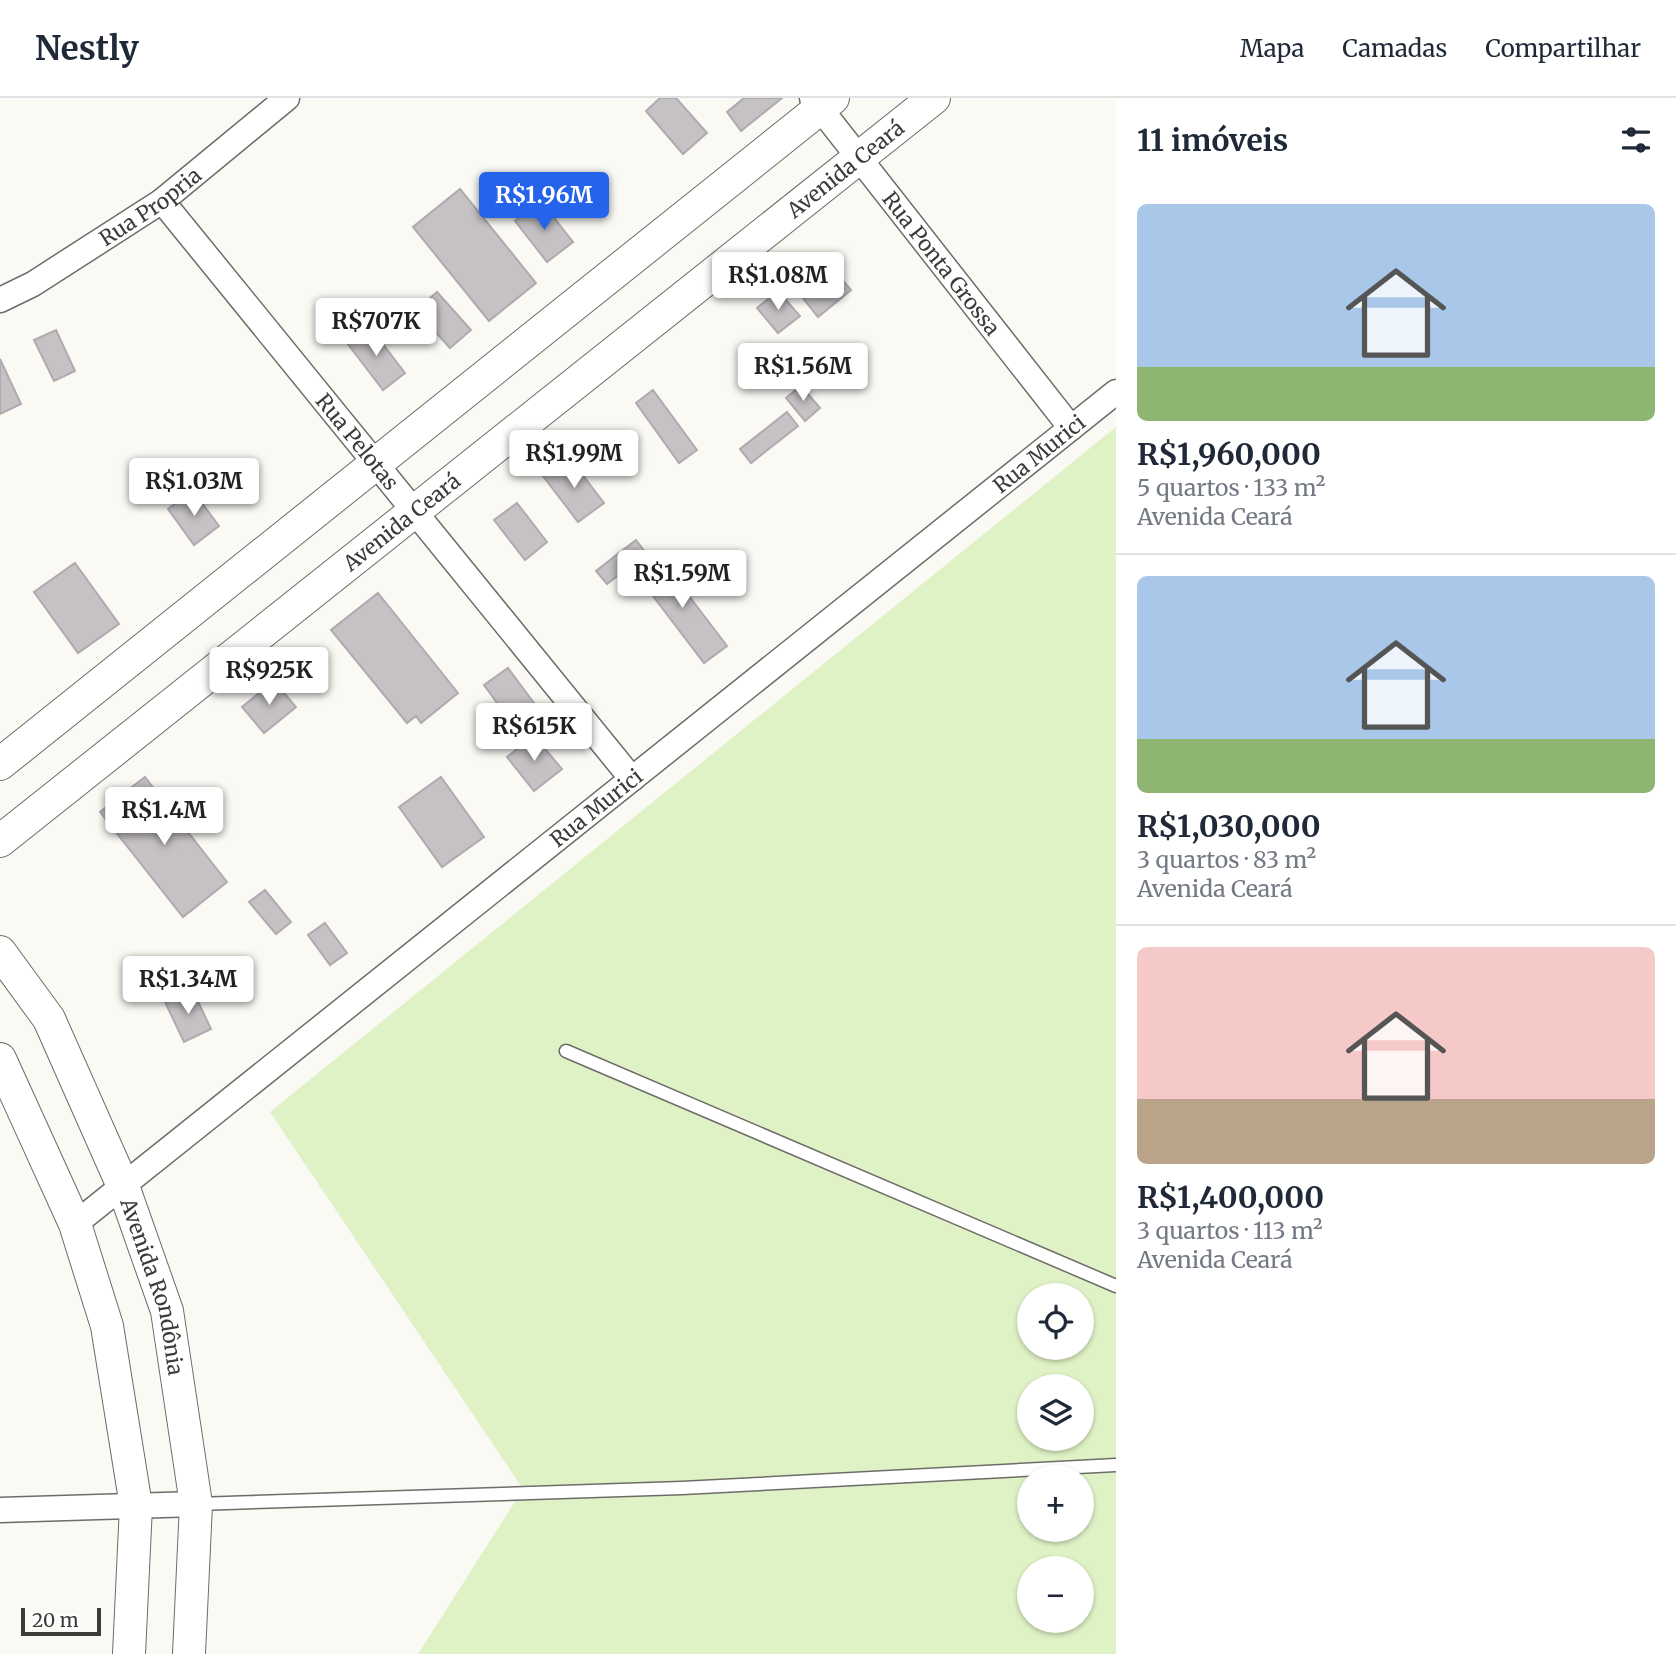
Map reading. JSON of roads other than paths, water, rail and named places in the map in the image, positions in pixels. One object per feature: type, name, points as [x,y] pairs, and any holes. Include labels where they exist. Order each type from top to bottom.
[{"type":"street","name":"Rua Propria","points":[[0,300],[33,284],[162,201],[287,98]]},
{"type":"street","name":"Avenida Ceará","points":[[0,841],[934,98]]},
{"type":"street","name":"Rua Ponta Grossa","points":[[822,102],[859,158],[1071,428]]},
{"type":"street","points":[[0,764],[376,464],[822,102]]},
{"type":"street","name":"Rua Pelotas","points":[[162,201],[632,779]]},
{"type":"street","name":"Rua Murici","points":[[75,1224],[1116,393]]},
{"type":"street","name":"Avenida Rondônia","points":[[0,952],[49,1019],[122,1186],[167,1311],[196,1504],[189,1654]]},
{"type":"street","points":[[0,1059],[75,1224],[107,1326],[136,1506],[129,1654]]},
{"type":"street","points":[[0,1510],[196,1504]]},
{"type":"lane","points":[[566,1051],[1116,1286]]},
{"type":"lane","points":[[196,1504],[682,1488],[1116,1465]]}]
